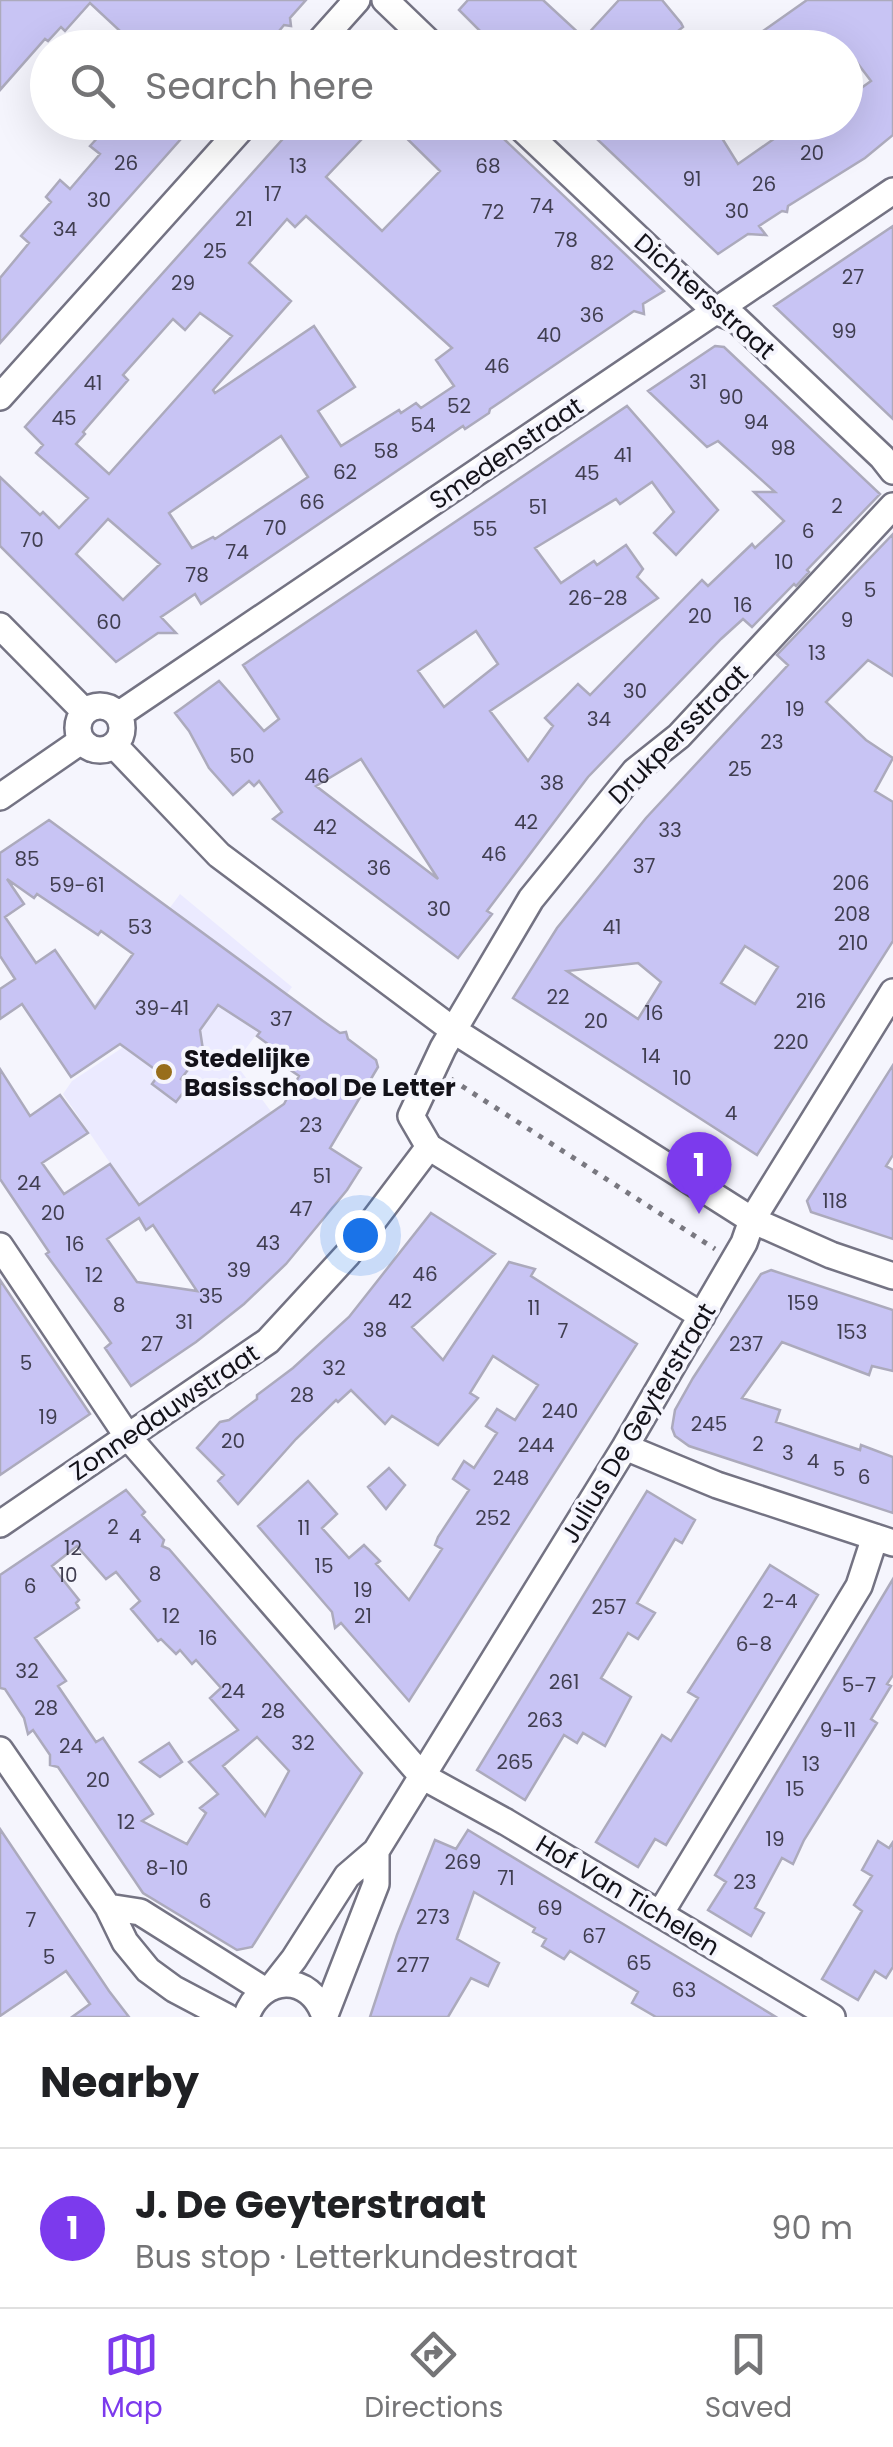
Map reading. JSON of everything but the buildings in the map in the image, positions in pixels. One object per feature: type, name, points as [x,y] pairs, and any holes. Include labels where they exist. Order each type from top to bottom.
[{"type":"street","points":[[330,30],[357,0]]},
{"type":"street","points":[[385,0],[416,30]]},
{"type":"street","points":[[0,396],[231,140]]},
{"type":"street","name":"Dichtersstraat","points":[[534,140],[715,311],[736,320],[893,471]]},
{"type":"street","name":"Smedenstraat","points":[[118,715],[893,191]]},
{"type":"street","name":"Drukpersstraat","points":[[429,1146],[410,1116],[453,1030],[531,899],[635,771],[679,736],[893,506]]},
{"type":"street","points":[[0,626],[84,712]]},
{"type":"street","points":[[102,706],[118,715],[122,731],[114,745],[100,750],[81,742],[78,724],[84,712],[102,706]]},
{"type":"street","points":[[0,797],[81,742]]},
{"type":"street","points":[[114,745],[219,855],[453,1030],[752,1220],[831,1256],[893,1276]]},
{"type":"street","name":"Julius De Geyterstraat","points":[[246,2017],[250,2004],[294,1959],[347,1876],[376,1850],[625,1447],[744,1242],[752,1220],[893,992]]},
{"type":"street","points":[[429,1146],[702,1316]]},
{"type":"street","name":"Zonnedauwstraat","points":[[0,1524],[268,1341],[348,1254],[429,1146]]},
{"type":"street","name":"Hof Van Tichelen","points":[[0,1246],[128,1436],[422,1776],[832,2017]]},
{"type":"street","points":[[625,1447],[717,1485],[884,1540],[660,1914]]},
{"type":"street","points":[[0,1750],[108,1908],[125,1942],[148,1970],[174,1989],[227,2017]]},
{"type":"street","name":"Julius De Geyterstraat","points":[[325,2016],[376,1884],[376,1850]]},
{"type":"street","points":[[108,1908],[140,1912],[268,1988],[301,1987],[316,1997],[325,2016]]},
{"type":"shaded area","name":"Stedelijke Basisschool De Letter","points":[[180,894],[292,987],[235,1063],[301,1152],[166,1245],[63,1094],[72,1081],[122,1048],[94,1004]]},
{"type":"place","name":"Stedelijke Basisschool De Letter","points":[[164,1072]]},
{"type":"place","name":"J. De Geyterstraat","points":[[699,1214]]}]
